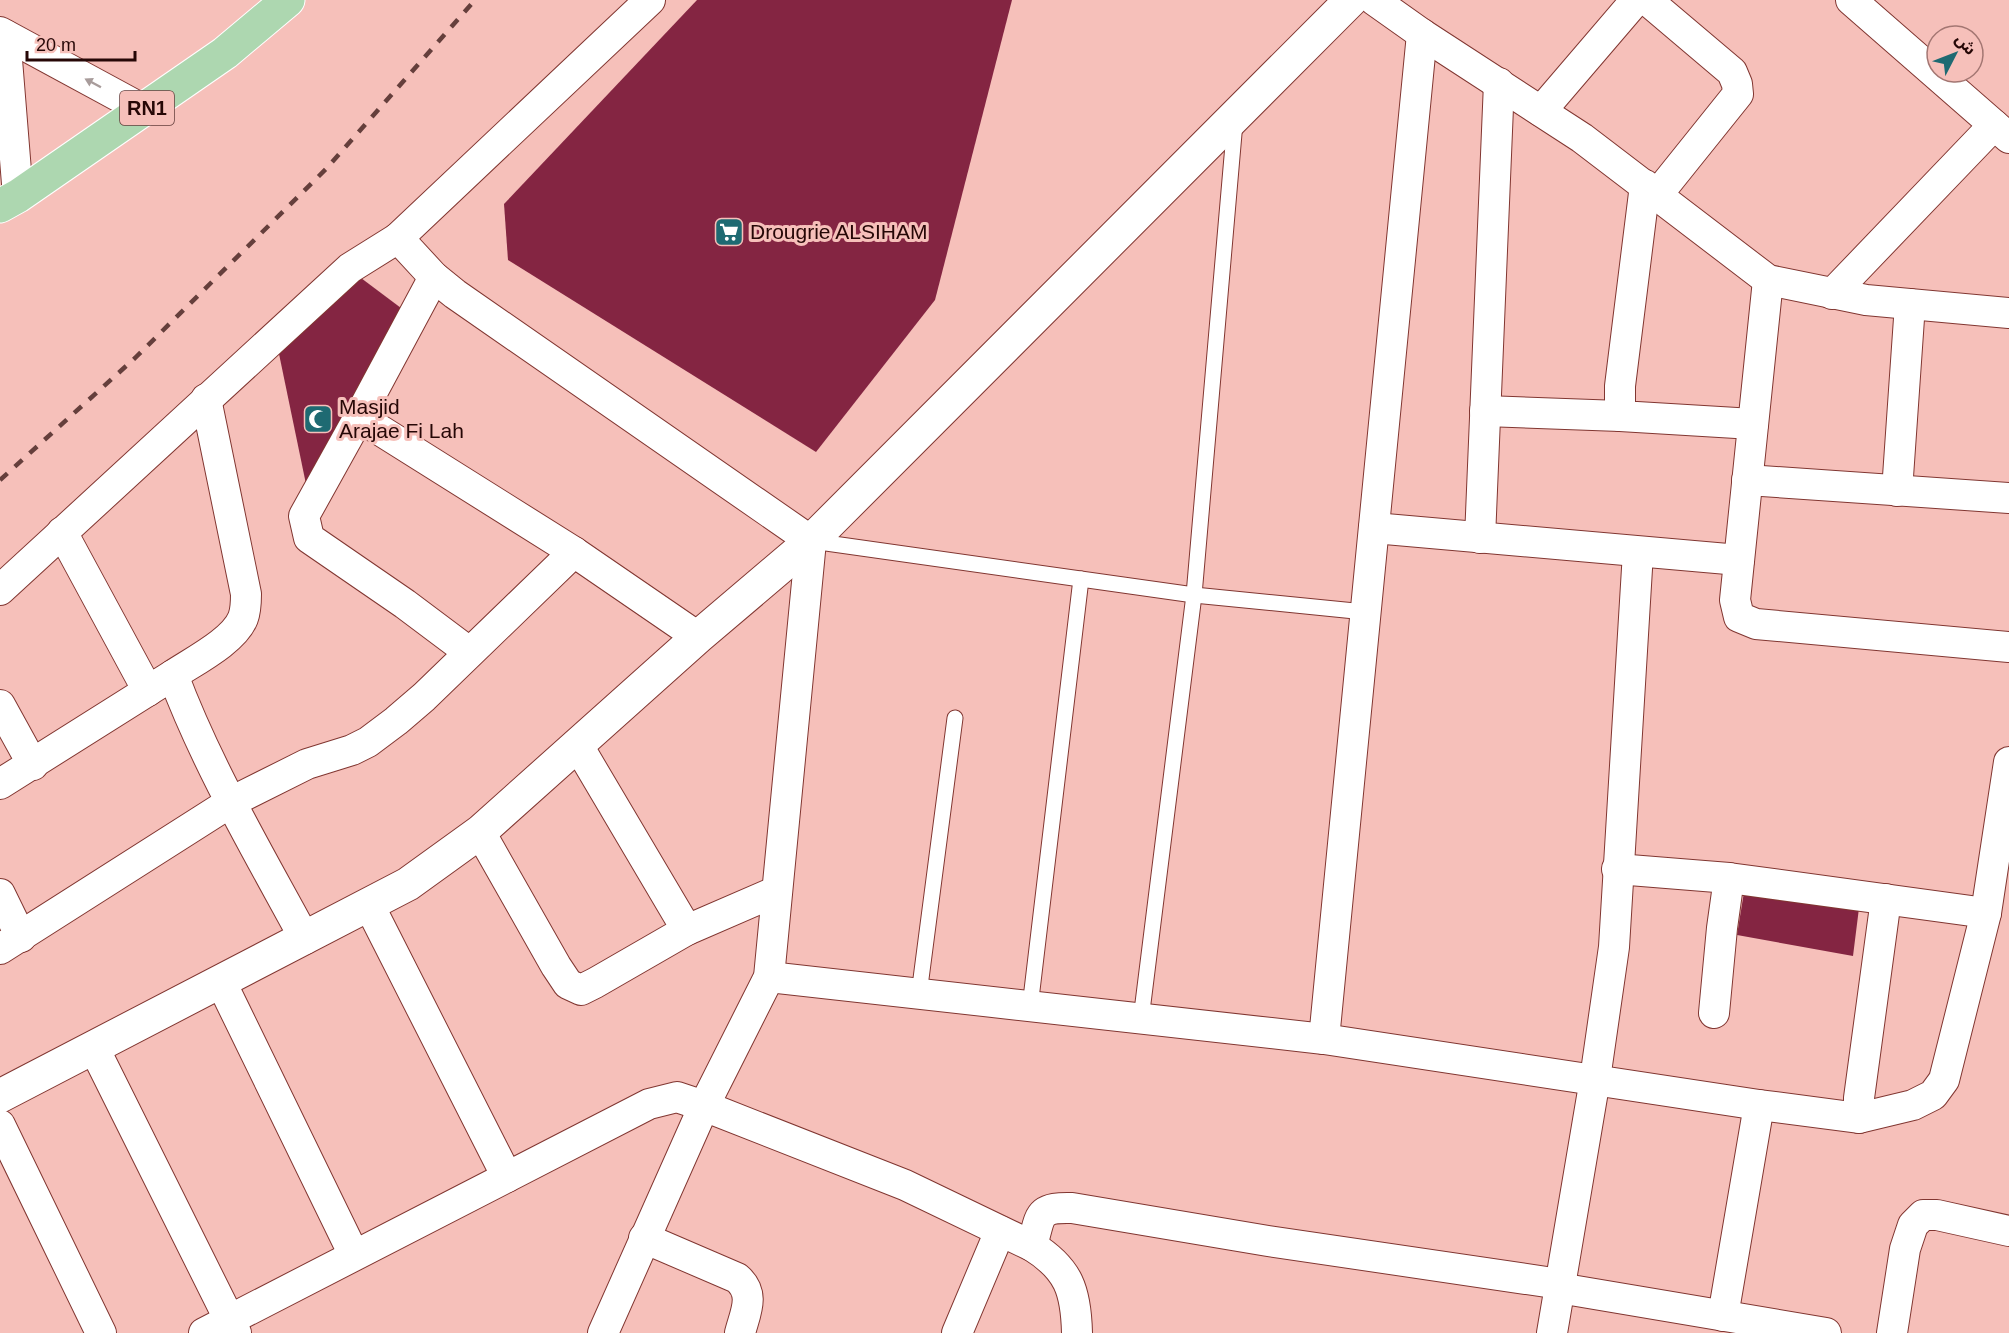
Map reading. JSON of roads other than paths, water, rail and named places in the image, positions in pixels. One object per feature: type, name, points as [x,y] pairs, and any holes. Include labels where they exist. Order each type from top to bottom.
[{"type":"main road","name":"RN1","points":[[9,201],[225,53],[288,0]]},
{"type":"street","points":[[0,590],[350,267],[398,238],[650,0]]},
{"type":"street","points":[[0,1096],[408,884],[480,831],[698,637],[811,541],[1351,0]]},
{"type":"street","points":[[1374,0],[1582,138],[1768,280],[1832,294],[2009,314]]},
{"type":"street","points":[[1541,111],[1636,0]]},
{"type":"street","points":[[1620,416],[1620,386],[1651,190],[1738,94],[1737,84],[1731,72],[1647,0]]},
{"type":"street","points":[[1832,294],[2002,131],[1851,0]]},
{"type":"street","points":[[3,34],[144,110]]},
{"type":"street","points":[[3,34],[9,201]]},
{"type":"street","points":[[1324,1040],[1422,34]]},
{"type":"street","points":[[1480,538],[1498,83]]},
{"type":"street","points":[[398,238],[434,277],[455,294],[811,541]]},
{"type":"street","points":[[434,277],[304,516],[309,538],[405,604],[469,652]]},
{"type":"street","points":[[1768,280],[1735,600],[1739,617],[1756,624],[2009,647]]},
{"type":"street","points":[[1897,491],[1911,304]]},
{"type":"street","points":[[0,784],[173,675],[223,642],[238,627],[245,611],[246,594],[206,399]]},
{"type":"street","points":[[1485,411],[1753,424]]},
{"type":"street","points":[[359,417],[574,552],[698,637]]},
{"type":"street","points":[[1747,480],[2009,498]]},
{"type":"street","points":[[1374,528],[1739,560]]},
{"type":"street","points":[[62,532],[148,691]]},
{"type":"street","points":[[603,1333],[704,1106],[769,977],[811,541]]},
{"type":"street","points":[[0,894],[11,943],[231,802],[307,764],[352,750],[368,742],[396,721],[574,552]]},
{"type":"street","points":[[1552,1333],[1595,1079],[1614,947],[1638,552]]},
{"type":"street","points":[[173,675],[231,802],[305,939]]},
{"type":"street","points":[[0,705],[33,765]]},
{"type":"street","points":[[577,744],[687,930]]},
{"type":"street","points":[[769,977],[1324,1040],[1859,1118],[1913,1104],[1933,1095],[1944,1080],[1986,913],[2009,762]]},
{"type":"street","points":[[480,831],[556,966],[568,984],[581,990],[687,930],[777,891]]},
{"type":"street","points":[[1617,869],[1729,878],[1986,913]]},
{"type":"street","points":[[1714,1013],[1729,878]]},
{"type":"street","points":[[1859,1118],[1859,1098],[1886,899]]},
{"type":"street","points":[[369,905],[507,1177]]},
{"type":"street","points":[[221,982],[354,1255]]},
{"type":"street","points":[[94,1048],[223,1329],[354,1255],[649,1104],[677,1097],[905,1185],[1032,1246],[1049,1257],[1060,1268],[1072,1287],[1077,1314],[1077,1333]]},
{"type":"street","points":[[1723,1316],[1760,1105]]},
{"type":"street","points":[[0,1125],[101,1333]]},
{"type":"street","points":[[1032,1246],[1041,1215],[1046,1210],[1072,1208],[1560,1286],[1826,1333]]},
{"type":"street","points":[[1892,1333],[1905,1249],[1913,1225],[1923,1215],[1937,1215],[2009,1231]]},
{"type":"street","points":[[957,1333],[1000,1231]]},
{"type":"street","points":[[644,1238],[737,1278],[744,1284],[748,1290],[748,1302],[740,1333]]},
{"type":"lane","points":[[1141,1019],[1194,595],[1235,116]]},
{"type":"lane","points":[[811,541],[1194,595],[1365,612]]},
{"type":"lane","points":[[1030,1007],[1081,579]]},
{"type":"lane","points":[[919,994],[956,718]]},
{"type":"railway","points":[[0,480],[135,358],[326,169],[475,0]]},
{"type":"place","name":"Drougrie ALSIHAM","points":[[729,232]]},
{"type":"place","name":"Masjid Arajae Fi Lah","points":[[318,419]]}]
